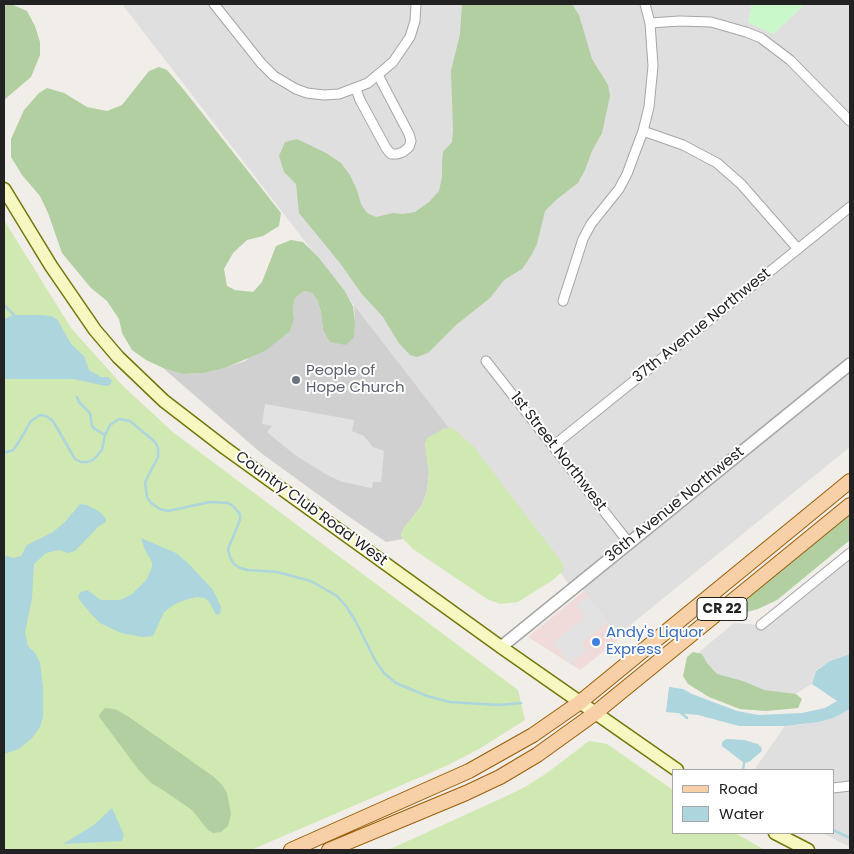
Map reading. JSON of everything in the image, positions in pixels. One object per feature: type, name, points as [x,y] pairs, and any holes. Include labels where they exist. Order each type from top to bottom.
[{"type":"main road","name":"Country Club Road West","points":[[4,189],[51,266],[95,330],[141,380],[164,401],[225,448],[500,647],[676,769]]},
{"type":"main road","name":"CR 22","points":[[291,850],[485,763],[533,735],[579,703],[850,481]]},
{"type":"main road","name":"CR 22","points":[[329,850],[466,793],[500,777],[537,755],[594,714],[850,506]]},
{"type":"main road","points":[[777,834],[808,850]]},
{"type":"street","points":[[214,4],[261,63],[274,76],[286,84],[307,93],[324,95],[339,94],[356,88],[378,75],[393,62],[410,37],[415,21],[416,4]]},
{"type":"street","points":[[563,301],[583,239],[591,224],[627,174],[643,131],[649,107],[653,66],[650,24],[645,4]]},
{"type":"street","points":[[650,24],[680,21],[711,22],[761,38],[790,60],[850,121]]},
{"type":"street","points":[[356,88],[360,100],[386,148],[392,154],[403,152],[409,147],[409,134],[378,75]]},
{"type":"street","points":[[643,131],[682,145],[717,163],[740,184],[798,249]]},
{"type":"street","name":"37th Avenue Northwest","points":[[553,446],[850,207]]},
{"type":"street","name":"1st Street Northwest","points":[[486,361],[630,542]]},
{"type":"street","name":"36th Avenue Northwest","points":[[500,647],[850,364]]},
{"type":"street","points":[[761,625],[850,553]]},
{"type":"street","points":[[834,788],[850,786]]},
{"type":"shaded area","points":[[122,4],[752,4],[748,22],[773,34],[805,4],[850,4],[850,447],[618,635],[578,584],[572,588]]},
{"type":"shaded area","points":[[304,291],[312,293],[317,299],[323,330],[355,322],[354,305],[449,428],[445,428],[425,443],[429,472],[427,491],[422,505],[401,534],[403,539],[386,542],[345,514],[261,453],[163,368],[182,374],[204,373],[245,361],[294,318],[293,307],[295,298]]},
{"type":"shaded area","points":[[265,404],[354,420],[352,431],[364,436],[373,447],[384,451],[381,482],[373,482],[372,488],[342,482],[295,455],[267,432],[272,426],[262,424]]},
{"type":"shaded area","points":[[850,553],[850,654],[830,661],[816,670],[812,684],[778,704],[719,693],[692,658],[734,623],[761,625]]},
{"type":"shaded area","points":[[584,591],[618,635],[617,641],[580,670],[528,637]]},
{"type":"shaded area","points":[[587,596],[608,622],[581,643],[587,651],[570,664],[553,642],[585,617],[576,605]]},
{"type":"shaded area","points":[[850,709],[850,847],[824,834],[834,834],[834,769],[755,769],[785,726],[833,718]]},
{"type":"green space","points":[[11,4],[27,11],[35,26],[40,42],[40,55],[31,77],[4,100],[4,6]]},
{"type":"green space","points":[[462,4],[572,4],[579,15],[592,59],[608,85],[610,96],[602,133],[592,151],[585,170],[578,183],[545,211],[537,244],[522,269],[504,280],[490,298],[456,325],[428,353],[417,357],[410,355],[398,342],[383,317],[361,293],[340,263],[299,213],[296,184],[284,172],[279,156],[285,142],[297,139],[326,153],[341,163],[350,175],[361,204],[367,213],[376,217],[393,213],[415,212],[429,202],[439,191],[442,177],[443,152],[452,142],[451,71],[460,34]]},
{"type":"green space","points":[[752,4],[805,4],[773,34],[748,22]]},
{"type":"green space","points":[[159,67],[167,70],[184,90],[281,213],[279,226],[263,236],[247,240],[233,253],[224,269],[227,286],[235,290],[253,292],[262,282],[276,246],[291,240],[303,242],[319,258],[344,290],[353,306],[354,337],[346,345],[330,342],[323,330],[317,299],[312,293],[304,291],[295,298],[293,307],[294,318],[290,331],[265,351],[225,368],[204,373],[182,374],[163,368],[146,360],[132,350],[122,333],[119,319],[107,301],[91,288],[62,253],[40,196],[22,175],[11,157],[11,139],[24,110],[39,93],[47,88],[64,93],[87,107],[107,111],[122,105],[149,71]]},
{"type":"green space","points":[[4,220],[71,328],[124,387],[174,433],[518,690],[525,720],[479,749],[446,766],[251,850],[4,850]]},
{"type":"green space","points":[[445,428],[453,428],[474,447],[564,565],[563,571],[553,580],[518,602],[500,604],[487,599],[413,549],[403,539],[401,534],[404,528],[422,505],[427,491],[429,472],[425,444],[427,438]]},
{"type":"green space","points":[[850,509],[850,540],[777,600],[747,612],[741,605],[740,598]]},
{"type":"green space","points":[[693,652],[702,654],[717,674],[743,681],[764,690],[796,694],[802,699],[798,708],[766,711],[740,709],[709,697],[688,684],[683,676],[687,657]]},
{"type":"green space","points":[[105,708],[115,709],[129,717],[214,777],[227,793],[231,814],[228,826],[221,832],[213,833],[208,830],[192,810],[151,783],[138,769],[100,718],[99,715]]},
{"type":"green space","points":[[589,741],[607,744],[672,789],[672,834],[737,834],[765,850],[388,850],[525,787]]},
{"type":"water","points":[[14,315],[42,315],[57,319],[71,344],[84,356],[89,370],[101,377],[108,377],[112,381],[110,385],[106,386],[73,379],[4,379],[4,319]]},
{"type":"water","points":[[80,504],[87,505],[100,512],[106,519],[106,522],[99,526],[75,551],[68,553],[59,550],[46,553],[34,564],[32,598],[25,633],[28,646],[36,654],[40,663],[43,687],[43,717],[40,727],[32,738],[19,749],[4,754],[4,555],[13,558],[21,556],[27,545],[53,532],[65,522]]},
{"type":"water","points":[[141,538],[176,553],[189,564],[213,590],[221,607],[220,614],[216,615],[205,598],[197,597],[175,604],[164,612],[153,636],[142,637],[121,633],[100,623],[78,596],[81,592],[87,590],[101,600],[120,600],[131,595],[147,579],[152,567],[152,562]]},
{"type":"water","points":[[850,654],[850,709],[833,718],[785,726],[739,726],[698,715],[666,712],[669,687],[683,689],[737,711],[758,715],[802,713],[825,708],[837,701],[812,684],[816,671],[830,661]]},
{"type":"water","points":[[726,739],[744,740],[758,744],[762,751],[749,762],[744,763],[722,746],[722,742]]},
{"type":"water","points":[[112,808],[124,835],[122,841],[63,844],[94,825]]},
{"type":"waterway","points":[[4,305],[14,315]]},
{"type":"waterway","points":[[77,397],[79,402],[90,413],[92,426],[105,435]]},
{"type":"waterway","points":[[4,453],[13,450],[31,421],[40,415],[46,416],[53,421],[75,459],[87,462],[93,460],[102,450],[105,435],[110,425],[119,419],[130,421],[155,442],[158,448],[158,457],[145,482],[147,497],[151,503],[160,509],[168,511],[210,502],[232,505],[240,514],[240,520],[228,549],[234,564],[248,570],[277,572],[311,581],[337,596],[356,622],[375,660],[384,673],[396,683],[427,696],[450,702],[499,705],[521,703]]},
{"type":"waterway","points":[[680,712],[687,718]]},
{"type":"waterway","points":[[743,769],[744,763]]},
{"type":"waterway","points":[[834,830],[850,838]]},
{"type":"place","name":"People of Hope Church","points":[[296,380]]},
{"type":"place","name":"Andy's Liquor Express","points":[[596,642]]}]
